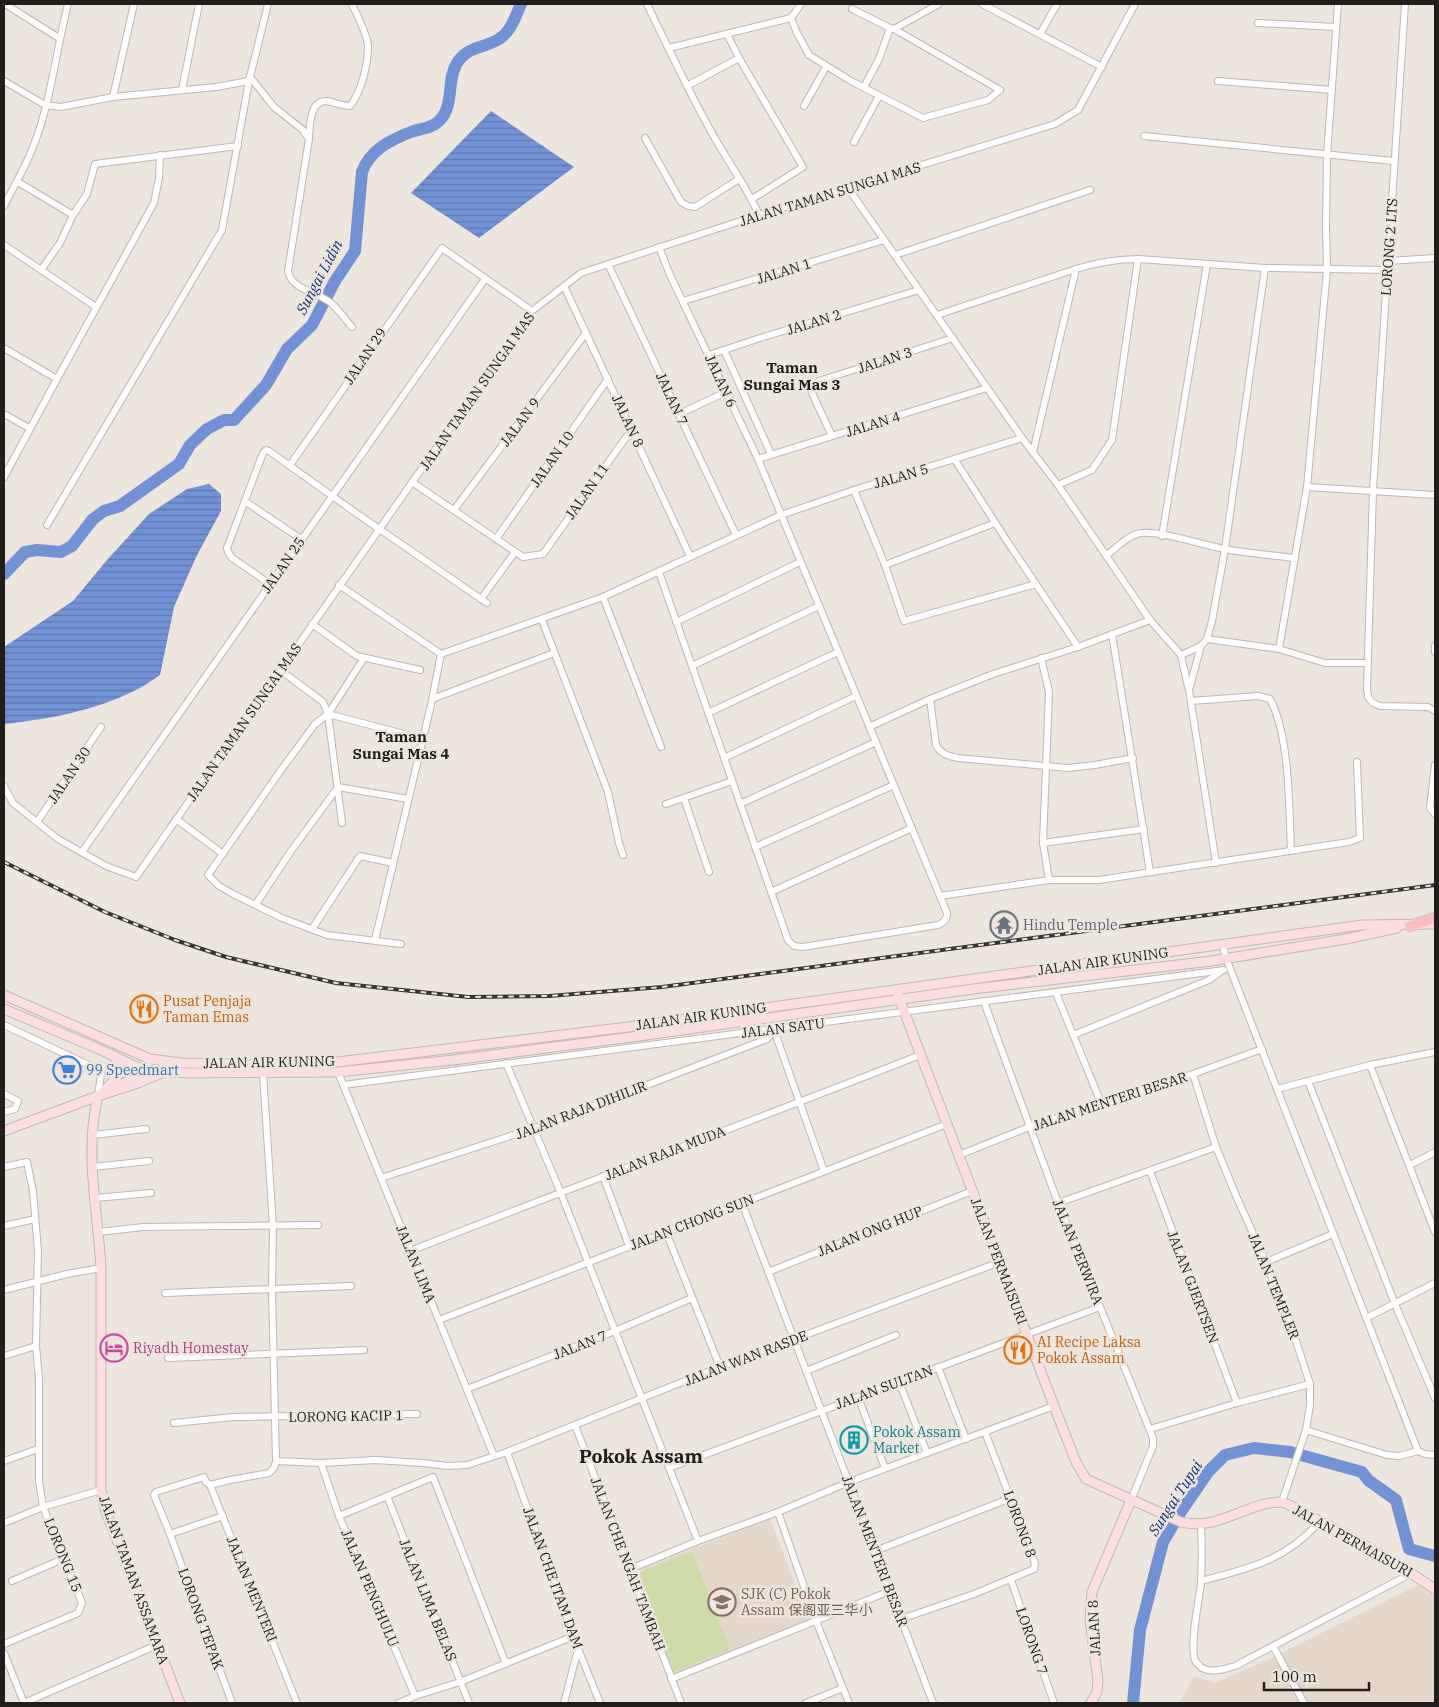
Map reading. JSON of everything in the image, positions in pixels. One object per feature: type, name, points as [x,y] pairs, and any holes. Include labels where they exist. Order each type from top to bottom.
[{"type":"main road","points":[[1410,926],[1435,918]]},
{"type":"main road","name":"JALAN AIR KUNING","points":[[4,1009],[141,1068],[164,1072],[338,1072],[623,1038],[899,999],[1227,965],[1346,938],[1410,926],[1435,924]]},
{"type":"main road","name":"JALAN AIR KUNING","points":[[4,994],[147,1058],[182,1063],[289,1065],[329,1063],[628,1027],[1362,925],[1410,926]]},
{"type":"main road","name":"JALAN PERMAISURI","points":[[895,989],[1054,1406],[1076,1462],[1086,1479],[1180,1522],[1193,1525],[1234,1516],[1267,1504],[1282,1502],[1320,1521],[1412,1573],[1435,1589]]},
{"type":"main road","points":[[104,1094],[120,1073],[115,1056]]},
{"type":"main road","points":[[104,1094],[141,1068],[147,1058]]},
{"type":"main road","points":[[4,1131],[164,1072]]},
{"type":"main road","name":"JALAN TAMAN ASSAMARA","points":[[104,1094],[92,1135],[101,1268],[101,1490],[105,1509],[180,1703]]},
{"type":"main road","name":"JALAN 8","points":[[1091,1703],[1098,1681],[1090,1620],[1092,1592],[1131,1500]]},
{"type":"street","points":[[5,4],[59,38]]},
{"type":"street","points":[[4,206],[18,182],[34,146],[46,105],[59,38],[68,4]]},
{"type":"street","points":[[113,97],[134,4]]},
{"type":"street","points":[[182,90],[200,4]]},
{"type":"street","points":[[47,525],[222,230],[249,79],[268,4]]},
{"type":"street","points":[[352,4],[368,44],[365,69],[356,99],[350,106],[324,101],[315,106],[312,114],[288,271],[289,278],[292,281],[331,303],[352,327]]},
{"type":"street","points":[[648,4],[687,86],[752,199],[759,215]]},
{"type":"street","points":[[669,48],[791,18],[801,4]]},
{"type":"street","points":[[864,87],[879,59],[892,28],[939,4]]},
{"type":"street","points":[[982,4],[1102,67]]},
{"type":"street","points":[[1040,34],[1057,4]]},
{"type":"street","name":"JALAN TAMAN SUNGAI MAS","points":[[82,852],[106,866],[136,877],[532,311],[581,273],[759,215],[1055,124],[1078,110],[1135,4]]},
{"type":"street","points":[[1279,649],[1306,487],[1327,270],[1327,155],[1338,4]]},
{"type":"street","name":"LORONG 2 LTS","points":[[1405,4],[1393,161],[1392,210],[1373,490],[1368,697],[1373,703],[1380,706],[1428,707],[1435,712]]},
{"type":"street","points":[[791,18],[796,34],[808,55],[826,67],[923,118],[988,100],[1000,90],[892,28],[852,9]]},
{"type":"street","points":[[1258,22],[1336,27]]},
{"type":"street","points":[[727,34],[803,167],[752,199]]},
{"type":"street","points":[[687,86],[739,58]]},
{"type":"street","points":[[804,106],[826,67]]},
{"type":"street","points":[[4,80],[46,105],[61,106],[113,97],[182,90],[249,79]]},
{"type":"street","points":[[249,79],[274,107],[304,130],[309,139]]},
{"type":"street","points":[[1218,81],[1332,90]]},
{"type":"street","points":[[854,142],[879,96]]},
{"type":"street","points":[[1144,136],[1393,161]]},
{"type":"street","points":[[645,138],[681,202],[688,206],[695,207],[739,179]]},
{"type":"street","points":[[41,270],[60,243],[86,194],[95,164],[238,146]]},
{"type":"street","points":[[4,476],[154,203],[159,178],[160,155]]},
{"type":"street","points":[[18,182],[73,216]]},
{"type":"street","points":[[848,188],[1150,620],[1181,654],[1191,701],[1216,863]]},
{"type":"street","points":[[895,255],[1090,190]]},
{"type":"street","name":"JALAN 1","points":[[683,301],[884,240]]},
{"type":"street","points":[[4,245],[96,307]]},
{"type":"street","name":"JALAN 6","points":[[659,247],[758,459],[912,828],[947,913],[947,918],[938,925],[803,947],[794,946],[788,940],[771,892]]},
{"type":"street","name":"JALAN 29","points":[[290,465],[442,248],[486,279]]},
{"type":"street","points":[[1388,261],[1435,258]]},
{"type":"street","points":[[937,315],[1094,264],[1120,259],[1265,268],[1387,270]]},
{"type":"street","points":[[1058,486],[1092,470],[1112,440],[1138,259]]},
{"type":"street","name":"JALAN 7","points":[[608,264],[736,535]]},
{"type":"street","points":[[1162,536],[1207,264]]},
{"type":"street","points":[[1189,690],[1201,646],[1207,639],[1212,621],[1225,549],[1265,268]]},
{"type":"street","points":[[1033,452],[1076,270]]},
{"type":"street","points":[[486,279],[532,311]]},
{"type":"street","name":"JALAN 25","points":[[82,852],[486,279]]},
{"type":"street","name":"JALAN 8","points":[[564,286],[690,556]]},
{"type":"street","name":"JALAN 2","points":[[709,355],[919,290]]},
{"type":"street","name":"JALAN 9","points":[[454,510],[586,333]]},
{"type":"street","name":"JALAN 3","points":[[832,436],[812,393],[813,386],[819,381],[953,338]]},
{"type":"street","points":[[4,348],[57,379]]},
{"type":"street","points":[[724,350],[771,454]]},
{"type":"street","name":"JALAN 10","points":[[496,539],[608,379]]},
{"type":"street","name":"JALAN 4","points":[[758,459],[987,388]]},
{"type":"street","points":[[680,414],[726,392]]},
{"type":"street","points":[[4,414],[29,428]]},
{"type":"street","name":"JALAN 11","points":[[515,552],[523,557],[543,554],[632,429]]},
{"type":"street","name":"JALAN 5","points":[[441,654],[603,597],[781,515],[854,490],[1022,438]]},
{"type":"street","points":[[270,584],[232,558],[228,552],[230,539],[246,502],[263,453],[266,450],[484,601],[515,552],[412,482]]},
{"type":"street","points":[[955,460],[1078,647]]},
{"type":"street","points":[[1306,487],[1435,495]]},
{"type":"street","points":[[854,490],[885,565],[904,621],[1036,584]]},
{"type":"street","points":[[246,502],[301,539]]},
{"type":"street","points":[[885,565],[995,523]]},
{"type":"street","points":[[1106,556],[1134,535],[1143,533],[1225,549],[1293,558]]},
{"type":"street","points":[[676,622],[800,562]]},
{"type":"street","points":[[659,572],[771,892],[912,828]]},
{"type":"street","points":[[339,585],[441,654],[423,739],[375,940]]},
{"type":"street","points":[[603,597],[662,747]]},
{"type":"street","points":[[692,666],[818,606]]},
{"type":"street","points":[[542,620],[608,792],[619,843],[624,855]]},
{"type":"street","points":[[869,727],[930,699],[993,674],[1078,647],[1150,620]]},
{"type":"street","points":[[312,624],[357,656],[420,670]]},
{"type":"street","points":[[1112,634],[1150,872]]},
{"type":"street","points":[[1207,639],[1279,649],[1325,663],[1368,663]]},
{"type":"street","points":[[1181,654],[1201,646]]},
{"type":"street","points":[[1435,646],[1435,652]]},
{"type":"street","points":[[708,713],[838,652]]},
{"type":"street","points":[[432,699],[554,653]]},
{"type":"street","points":[[364,658],[328,714],[315,724],[208,875],[219,886],[282,918],[327,935],[401,944]]},
{"type":"street","points":[[1041,658],[1049,692],[1043,843],[1049,880]]},
{"type":"street","points":[[280,670],[323,702],[328,714],[342,823]]},
{"type":"street","points":[[724,758],[856,696]]},
{"type":"street","points":[[1191,701],[1258,696],[1270,699],[1275,708],[1285,752],[1291,851]]},
{"type":"street","points":[[930,699],[936,745],[938,750],[946,755],[958,758],[1077,767],[1133,758]]},
{"type":"street","points":[[328,714],[423,739]]},
{"type":"street","name":"JALAN 30","points":[[37,822],[101,728]]},
{"type":"street","points":[[740,804],[876,742]]},
{"type":"street","points":[[940,896],[1049,880],[1099,880],[1349,842],[1360,838],[1357,762]]},
{"type":"street","points":[[1435,765],[1430,808],[1435,814]]},
{"type":"street","points":[[666,804],[732,780]]},
{"type":"street","points":[[755,847],[894,785]]},
{"type":"street","points":[[4,786],[13,803],[58,839],[82,852]]},
{"type":"street","points":[[338,787],[408,799]]},
{"type":"street","points":[[256,904],[291,851],[338,787]]},
{"type":"street","points":[[684,798],[709,872]]},
{"type":"street","points":[[176,820],[223,854]]},
{"type":"street","points":[[1043,843],[1144,829]]},
{"type":"street","points":[[312,929],[360,856],[393,863]]},
{"type":"street","points":[[1223,945],[1227,965],[1262,1049],[1418,1450],[1425,1454],[1435,1455]]},
{"type":"street","points":[[1073,1034],[1209,980],[1227,965]]},
{"type":"street","name":"JALAN SATU","points":[[343,1085],[904,1013],[1056,992],[1227,965]]},
{"type":"street","points":[[1056,992],[1101,1103]]},
{"type":"street","name":"JALAN PERWIRA","points":[[984,1002],[1058,1203],[1153,1438],[1153,1446],[1131,1500]]},
{"type":"street","points":[[4,1025],[98,1070],[101,1074],[104,1094]]},
{"type":"street","points":[[774,1030],[824,1171]]},
{"type":"street","name":"JALAN RAJA DIHILIR","points":[[381,1178],[535,1128],[767,1038],[774,1030]]},
{"type":"street","name":"JALAN MENTERI BESAR","points":[[959,1155],[1029,1127],[1193,1074],[1262,1049]]},
{"type":"street","points":[[1277,1089],[1370,1065],[1435,1052]]},
{"type":"street","name":"JALAN RAJA MUDA","points":[[410,1251],[560,1191],[800,1102],[920,1055]]},
{"type":"street","points":[[506,1064],[535,1128],[589,1262],[698,1541]]},
{"type":"street","points":[[1370,1065],[1435,1232]]},
{"type":"street","name":"JALAN LIMA","points":[[338,1072],[494,1456]]},
{"type":"street","points":[[210,1485],[269,1473],[274,1468],[276,1461],[272,1290],[273,1226],[263,1073]]},
{"type":"street","name":"JALAN TEMPLER","points":[[1193,1074],[1216,1147],[1266,1262],[1310,1384],[1310,1406],[1306,1430],[1282,1502]]},
{"type":"street","points":[[1308,1082],[1395,1304],[1435,1398]]},
{"type":"street","points":[[4,1094],[18,1101],[15,1108],[4,1112]]},
{"type":"street","name":"JALAN CHONG SUN","points":[[439,1320],[947,1124]]},
{"type":"street","points":[[92,1135],[146,1129]]},
{"type":"street","points":[[1058,1203],[1216,1147]]},
{"type":"street","points":[[1410,1165],[1435,1152]]},
{"type":"street","points":[[93,1167],[150,1161]]},
{"type":"street","name":"LORONG 15","points":[[4,1167],[27,1162],[33,1191],[38,1251],[36,1346],[39,1481],[43,1507],[82,1603],[78,1613],[4,1644]]},
{"type":"street","name":"JALAN GJERTSEN","points":[[1150,1171],[1237,1403]]},
{"type":"street","points":[[603,1176],[630,1246]]},
{"type":"street","name":"JALAN ONG HUP","points":[[768,1272],[972,1191]]},
{"type":"street","points":[[95,1198],[151,1193]]},
{"type":"street","name":"JALAN MENTERI BESAR","points":[[742,1203],[933,1703]]},
{"type":"street","points":[[4,1226],[35,1219]]},
{"type":"street","points":[[99,1232],[161,1226],[318,1225]]},
{"type":"street","points":[[666,1232],[720,1367]]},
{"type":"street","points":[[1266,1262],[1333,1234]]},
{"type":"street","name":"JALAN WAN RASDE","points":[[276,1461],[321,1463],[376,1460],[447,1466],[467,1465],[507,1452],[720,1367],[1000,1262]]},
{"type":"street","points":[[4,1290],[67,1274],[101,1268]]},
{"type":"street","points":[[1366,1318],[1435,1283]]},
{"type":"street","points":[[165,1293],[351,1286]]},
{"type":"street","name":"JALAN 7","points":[[466,1389],[615,1331],[692,1298]]},
{"type":"street","name":"JALAN SULTAN","points":[[669,1468],[1100,1306]]},
{"type":"street","points":[[806,1371],[896,1335]]},
{"type":"street","points":[[4,1356],[36,1346]]},
{"type":"street","points":[[168,1358],[364,1350]]},
{"type":"street","points":[[938,1367],[966,1439]]},
{"type":"street","points":[[900,1382],[927,1453]]},
{"type":"street","points":[[1150,1429],[1310,1384]]},
{"type":"street","points":[[858,1397],[885,1468]]},
{"type":"street","points":[[630,1569],[698,1541],[778,1512],[885,1468],[1054,1406]]},
{"type":"street","name":"LORONG KACIP 1","points":[[174,1423],[233,1417],[275,1418],[417,1414]]},
{"type":"street","name":"JALAN CHE NGAH TAMBAH","points":[[575,1425],[680,1703]]},
{"type":"street","points":[[1306,1430],[1387,1455],[1399,1456],[1418,1450]]},
{"type":"street","name":"LORONG 8","points":[[901,1619],[1011,1580],[1034,1569],[1035,1563],[985,1432]]},
{"type":"street","points":[[4,1461],[38,1449]]},
{"type":"street","name":"JALAN CHE ITAM DAM","points":[[507,1452],[579,1651],[600,1703]]},
{"type":"street","name":"JALAN PENGHULU","points":[[321,1463],[339,1516],[415,1696]]},
{"type":"street","name":"JALAN MENTERI","points":[[156,1492],[204,1477],[210,1485],[297,1703]]},
{"type":"street","points":[[339,1516],[433,1478],[506,1664]]},
{"type":"street","points":[[4,1523],[43,1507],[101,1490]]},
{"type":"street","name":"LORONG TEPAK","points":[[156,1492],[155,1497],[232,1703]]},
{"type":"street","name":"JALAN LIMA BELAS","points":[[387,1496],[469,1703]]},
{"type":"street","points":[[875,1551],[1011,1498]]},
{"type":"street","points":[[778,1512],[816,1621],[849,1703]]},
{"type":"street","points":[[170,1534],[222,1516]]},
{"type":"street","points":[[1201,1580],[1243,1570],[1270,1560],[1311,1531],[1320,1521]]},
{"type":"street","points":[[1201,1524],[1201,1580],[1194,1657],[1202,1668],[1210,1670],[1223,1670],[1235,1666],[1412,1573]]},
{"type":"street","points":[[12,1581],[63,1559]]},
{"type":"street","name":"LORONG 7","points":[[1011,1580],[1054,1703]]},
{"type":"street","points":[[671,1679],[890,1592]]},
{"type":"street","points":[[399,1703],[460,1682],[574,1636]]},
{"type":"street","points":[[4,1653],[24,1703],[157,1645]]},
{"type":"street","points":[[1273,1646],[1303,1703]]},
{"type":"street","points":[[564,1703],[579,1651]]},
{"type":"street","points":[[806,1703],[843,1688]]},
{"type":"shaded area","name":"SJK (C) Pokok Assam 保阁亚三华小","points":[[770,1518],[808,1619],[673,1674],[635,1584],[642,1569]]},
{"type":"shaded area","points":[[1418,1585],[1435,1596],[1435,1703],[1179,1703],[1194,1676],[1214,1683],[1267,1660]]},
{"type":"green space","points":[[692,1552],[730,1649],[673,1672],[637,1584],[643,1571]]},
{"type":"water","points":[[491,111],[574,167],[479,238],[411,193]]},
{"type":"water","points":[[209,484],[221,494],[221,511],[197,555],[174,607],[160,675],[137,689],[103,704],[54,717],[4,724],[4,647],[73,601],[149,514],[187,489]]},
{"type":"waterway","name":"Sungai Lidin","points":[[4,574],[25,552],[37,550],[61,552],[72,546],[93,519],[104,511],[120,506],[179,464],[190,445],[207,429],[224,420],[234,420],[266,385],[287,349],[312,325],[335,281],[355,251],[362,172],[370,158],[388,142],[411,132],[433,126],[439,121],[447,108],[452,77],[457,63],[471,50],[503,36],[513,23],[521,4]]},
{"type":"waterway","name":"Sungai Tupai","points":[[1133,1703],[1140,1630],[1163,1542],[1208,1472],[1225,1455],[1254,1448],[1290,1452],[1362,1472],[1368,1480],[1396,1500],[1409,1549],[1435,1556]]},
{"type":"railway","points":[[4,862],[105,912],[175,940],[226,957],[336,983],[468,997],[549,996],[662,987],[1435,885]]},
{"type":"place","name":"Hindu Temple","points":[[1004,925]]},
{"type":"place","name":"Pusat Penjaja Taman Emas","points":[[144,1009]]},
{"type":"place","name":"99 Speedmart","points":[[67,1070]]},
{"type":"place","name":"Riyadh Homestay","points":[[114,1348]]},
{"type":"place","name":"AI Recipe Laksa Pokok Assam","points":[[1018,1350]]},
{"type":"place","name":"Pokok Assam Market","points":[[854,1440]]},
{"type":"place","name":"SJK (C) Pokok Assam 保阁亚三华小","points":[[722,1602]]},
{"type":"district","name":"Taman Sungai Mas 3","points":[[792,376]]},
{"type":"district","name":"Taman Sungai Mas 4","points":[[401,744]]},
{"type":"district","name":"Pokok Assam","points":[[641,1456]]}]
